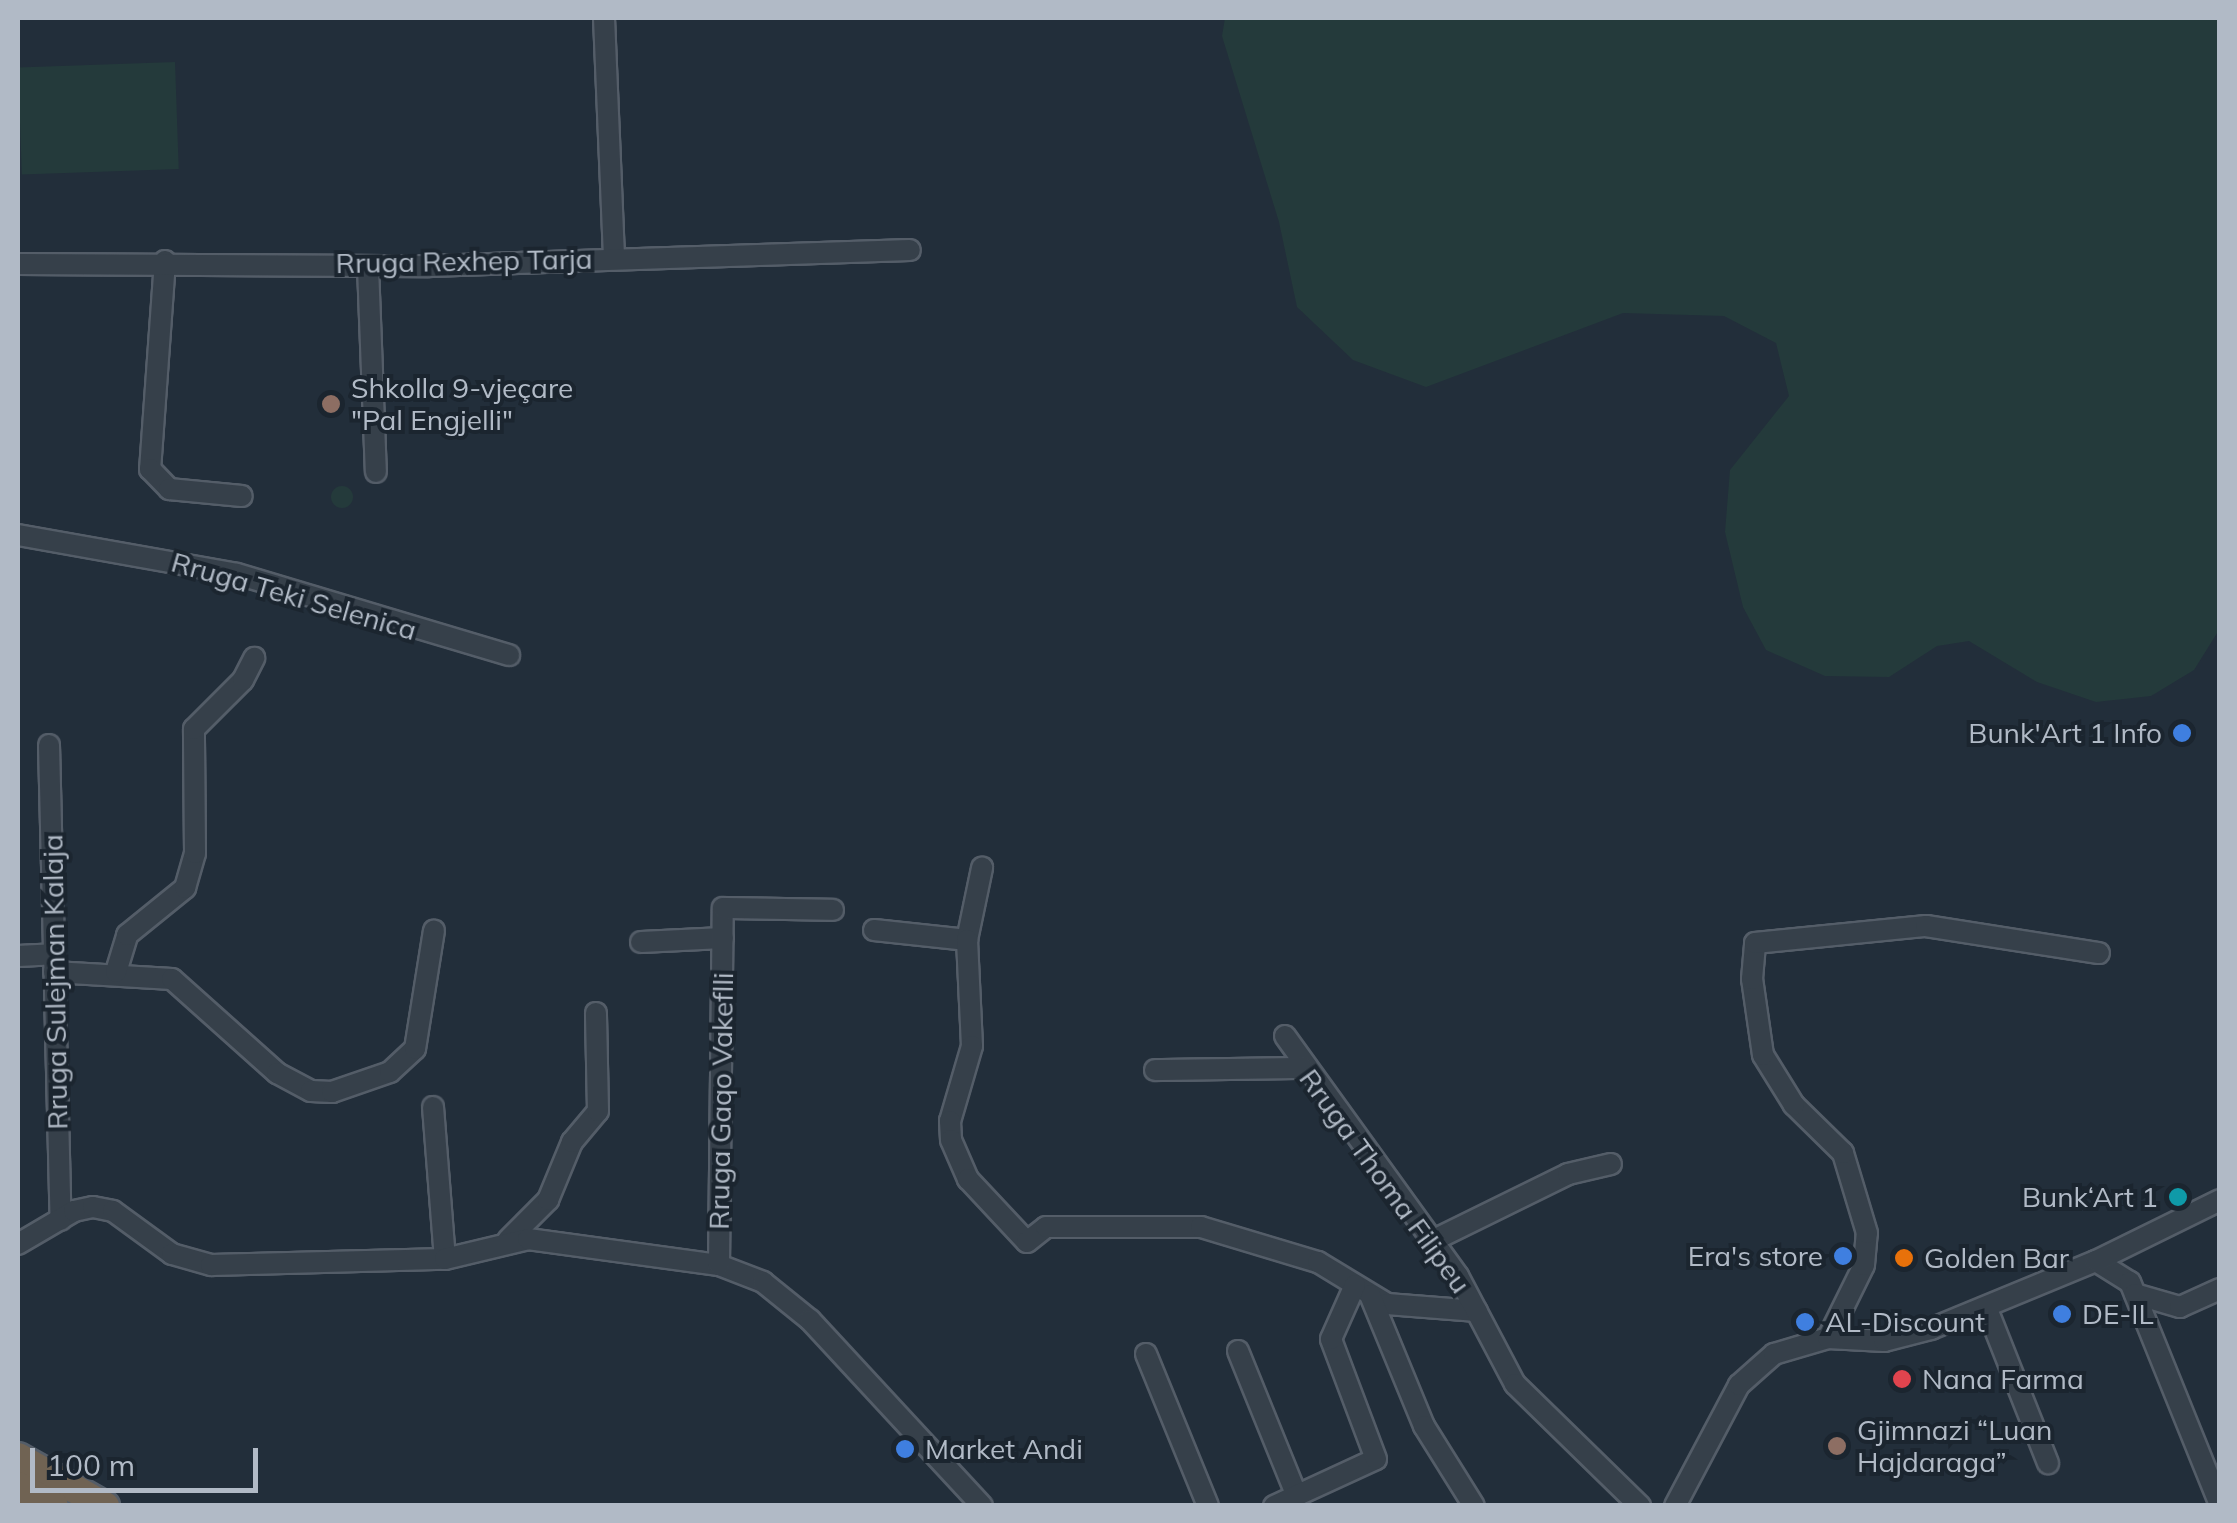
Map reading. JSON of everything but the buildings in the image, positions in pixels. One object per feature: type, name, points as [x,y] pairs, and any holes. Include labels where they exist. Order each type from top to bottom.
[{"type":"highway","points":[[18,1457],[105,1506]]},
{"type":"highway","points":[[18,1486],[54,1506]]},
{"type":"street","points":[[604,18],[614,258]]},
{"type":"street","name":"Rruga Rexhep Tarja","points":[[18,264],[165,261],[368,266],[910,250]]},
{"type":"street","points":[[165,261],[150,469],[169,489],[242,496]]},
{"type":"street","points":[[368,266],[376,472]]},
{"type":"street","name":"Rruga Teki Selenica","points":[[18,536],[204,566],[508,655]]},
{"type":"street","points":[[116,972],[127,935],[185,888],[196,853],[194,729],[243,680],[254,658]]},
{"type":"street","name":"Rruga Sulejman Kalaja","points":[[49,746],[61,1220]]},
{"type":"street","points":[[982,868],[967,940],[972,1046],[950,1121],[952,1140],[968,1179],[1027,1242],[1046,1226],[1202,1227],[1318,1262],[1362,1290],[1410,1309],[1477,1310]]},
{"type":"street","name":"Rruga Gaqo Vakeflli","points":[[720,1265],[724,908],[834,910]]},
{"type":"street","points":[[1828,1338],[1864,1265],[1868,1234],[1842,1153],[1794,1105],[1763,1055],[1752,979],[1754,943],[1926,926],[2099,953]]},
{"type":"street","points":[[18,956],[172,979],[278,1073],[311,1092],[332,1092],[390,1072],[415,1049],[434,930]]},
{"type":"street","points":[[874,930],[967,940]]},
{"type":"street","name":"Rruga Gaqo Vakeflli","points":[[641,942],[723,938]]},
{"type":"street","points":[[507,1241],[538,1215],[572,1142],[598,1111],[596,1013]]},
{"type":"street","name":"Rruga Thoma Filipeu","points":[[1285,1036],[1304,1068],[1434,1240],[1529,1402],[1604,1464],[1640,1506]]},
{"type":"street","points":[[1155,1070],[1255,1074],[1304,1068]]},
{"type":"street","points":[[434,1107],[444,1258]]},
{"type":"street","points":[[1434,1240],[1568,1174],[1611,1164]]},
{"type":"street","points":[[1676,1506],[1750,1372],[1774,1354],[1828,1338],[1900,1340],[1987,1309],[2220,1200]]},
{"type":"street","points":[[18,1244],[84,1208],[104,1208],[163,1249],[211,1265],[444,1258],[507,1241],[720,1265],[763,1282],[810,1320],[982,1506]]},
{"type":"street","points":[[2096,1261],[2124,1276],[2135,1294],[2220,1505]]},
{"type":"street","points":[[2135,1294],[2180,1307],[2220,1289]]},
{"type":"street","points":[[1274,1506],[1376,1459],[1331,1339],[1362,1290]]},
{"type":"street","points":[[1362,1290],[1424,1426],[1474,1506]]},
{"type":"street","points":[[1987,1309],[2048,1463]]},
{"type":"street","points":[[1238,1351],[1296,1494]]},
{"type":"street","points":[[1146,1354],[1208,1506]]},
{"type":"green space","points":[[1225,18],[2219,18],[2219,630],[2194,670],[2151,696],[2096,702],[2037,682],[1969,641],[1937,646],[1889,677],[1825,676],[1766,650],[1743,607],[1725,532],[1730,470],[1789,396],[1776,343],[1724,316],[1623,313],[1426,387],[1353,360],[1297,307],[1279,222],[1222,36]]},
{"type":"green space","points":[[175,62],[179,169],[22,174],[18,67]]},
{"type":"green space","points":[[342,486],[350,489],[350,505],[342,508],[334,505],[331,497],[334,489]]},
{"type":"place","name":"Shkolla 9-vjeçare \"Pal Engjelli\"","points":[[331,404]]},
{"type":"place","name":"Bunk'Art 1 Info","points":[[2182,733]]},
{"type":"place","name":"Bunk‘Art 1","points":[[2178,1197]]},
{"type":"place","name":"Era's store","points":[[1843,1256]]},
{"type":"place","name":"Golden Bar","points":[[1904,1258]]},
{"type":"place","name":"DE-IL","points":[[2062,1314]]},
{"type":"place","name":"AL-Discount","points":[[1805,1322]]},
{"type":"place","name":"Nana Farma","points":[[1902,1379]]},
{"type":"place","name":"Gjimnazi “Luan Hajdaraga”","points":[[1837,1446]]},
{"type":"place","name":"Market Andi","points":[[905,1449]]}]
